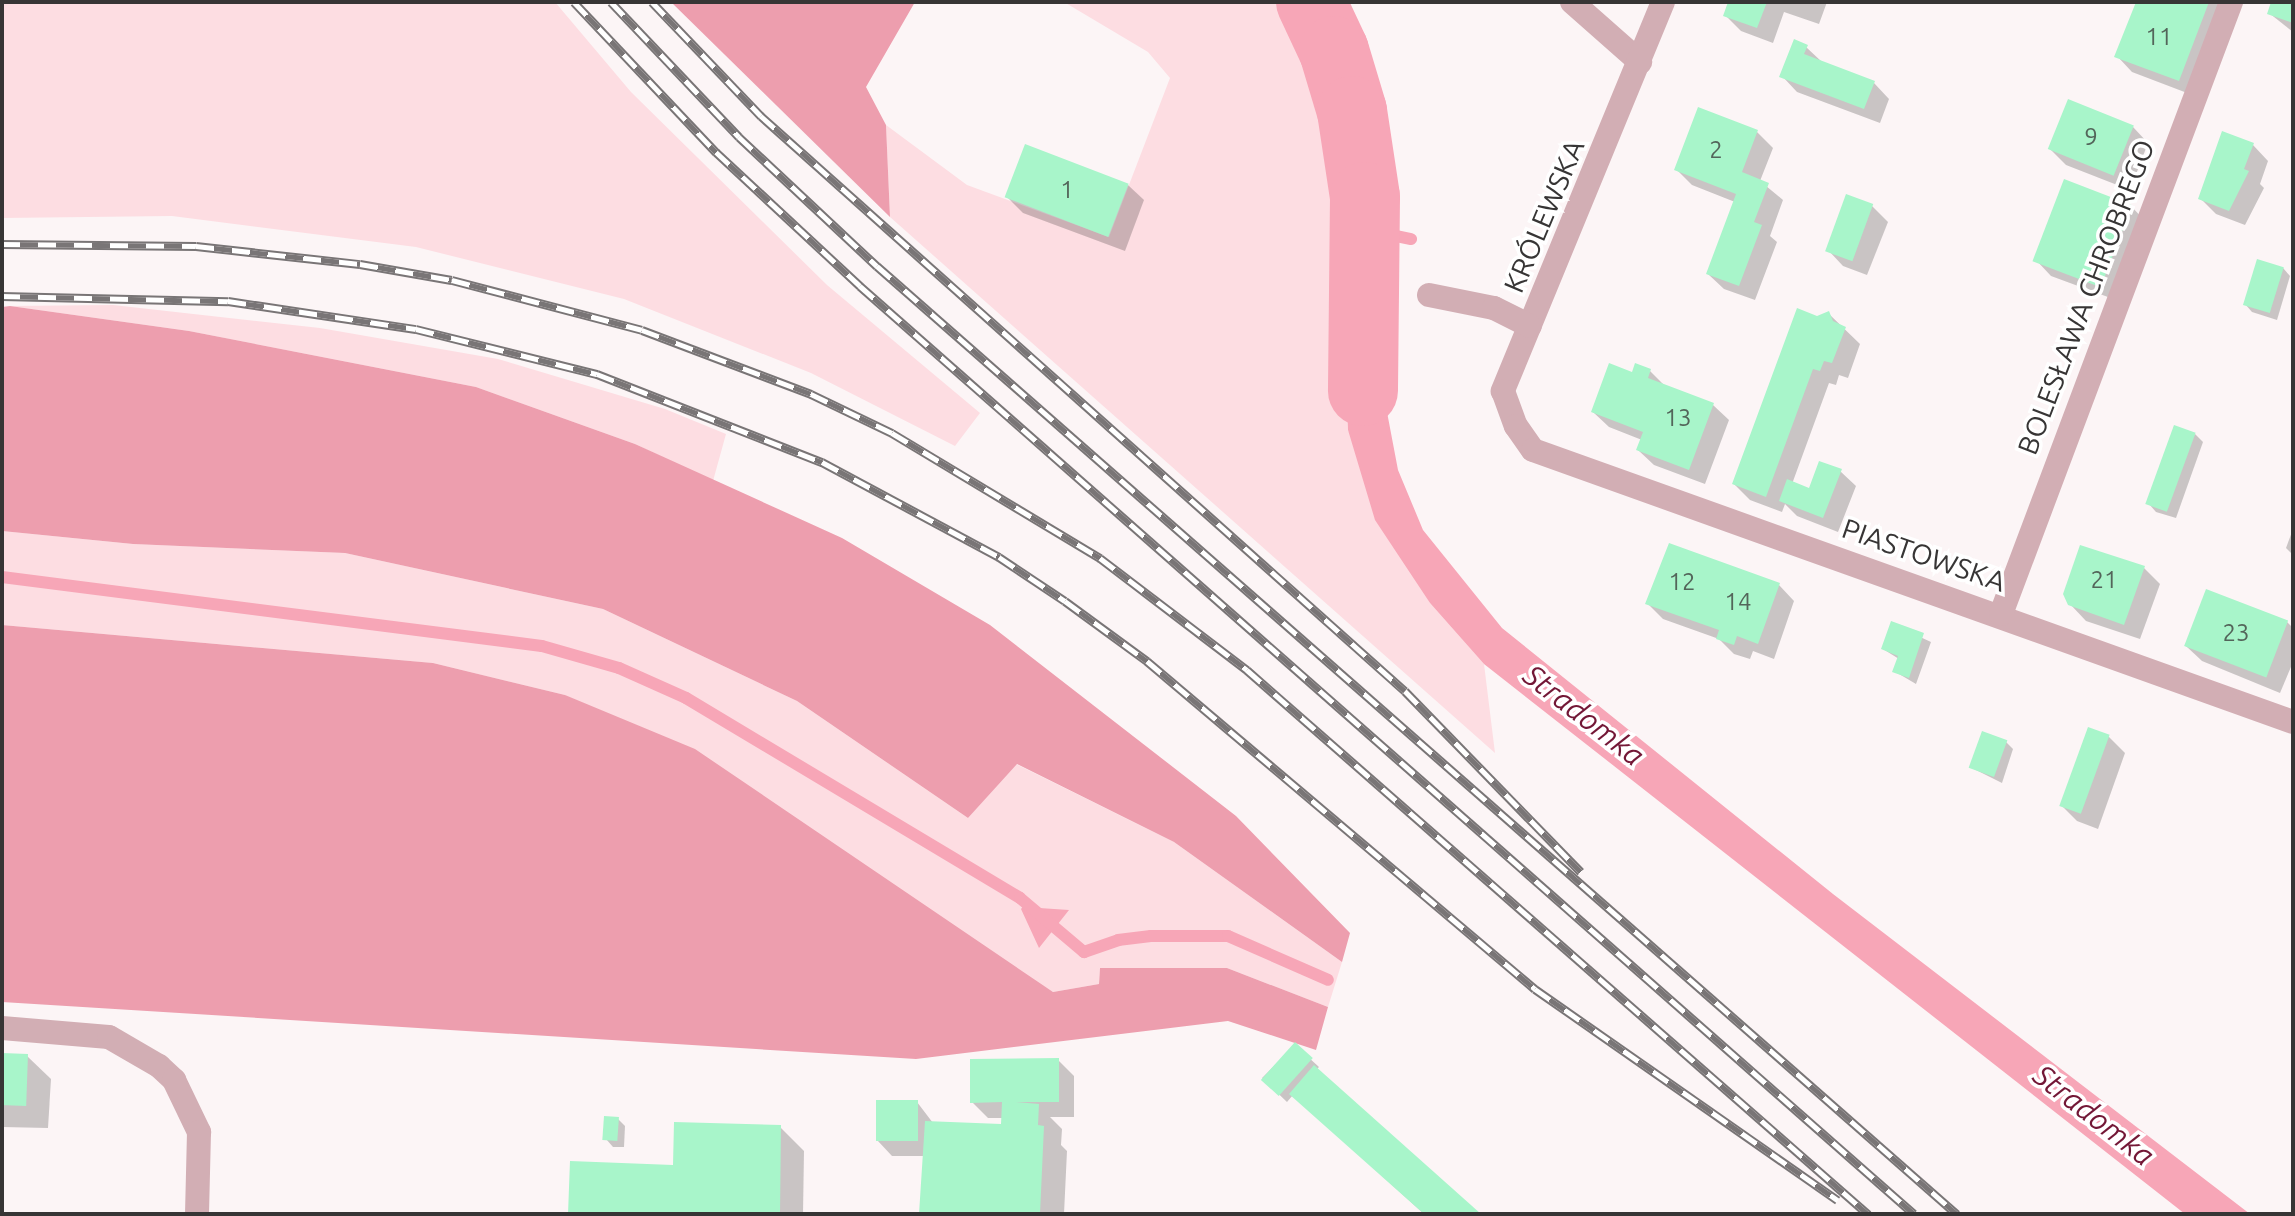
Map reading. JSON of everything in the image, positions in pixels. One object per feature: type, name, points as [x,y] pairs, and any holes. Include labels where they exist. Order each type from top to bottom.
[{"type":"street","points":[[1572,2],[1640,62]]},
{"type":"street","name":"KRÓLEWSKA","points":[[1533,450],[1516,426],[1503,391],[1663,2]]},
{"type":"street","name":"BOLESŁAWA CHROBREGO","points":[[2001,614],[2231,2]]},
{"type":"street","points":[[1429,295],[1494,308],[1530,326]]},
{"type":"street","name":"PIASTOWSKA","points":[[1533,450],[2001,614],[2293,722]]},
{"type":"street","points":[[2,1028],[109,1037],[174,1080],[199,1132],[197,1214]]},
{"type":"shaded area","points":[[2,2],[555,2],[631,92],[827,285],[980,413],[955,446],[811,373],[624,299],[416,247],[172,216],[2,218]]},
{"type":"shaded area","points":[[671,2],[915,2],[866,87],[886,125],[890,217]]},
{"type":"shaded area","points":[[1064,2],[1290,2],[1326,77],[1347,194],[1354,274],[1345,357],[1348,430],[1430,603],[1484,664],[1495,753],[890,217],[886,125],[967,185],[1109,237],[1170,78],[1148,52]]},
{"type":"shaded area","points":[[113,305],[320,328],[498,359],[665,409],[726,434],[713,481],[635,444],[476,387],[189,331],[10,306]]},
{"type":"shaded area","points":[[2,307],[189,331],[476,387],[635,444],[842,538],[990,625],[1236,816],[1350,933],[1342,962],[1174,842],[1017,764],[968,818],[797,701],[603,609],[345,553],[133,544],[2,531]]},
{"type":"shaded area","points":[[2,531],[133,544],[345,553],[603,609],[797,701],[968,818],[1016,764],[1174,842],[1342,962],[1328,1007],[1227,968],[1100,968],[1099,984],[1053,992],[565,695],[433,663],[2,625]]},
{"type":"shaded area","points":[[2,625],[433,663],[565,695],[695,749],[1053,992],[1099,984],[1100,968],[1227,968],[1328,1007],[1316,1050],[1228,1021],[916,1059],[2,1002]]},
{"type":"water","points":[[1290,2],[1334,2],[1369,96],[1379,278],[1354,274],[1347,194],[1326,77]]},
{"type":"water","points":[[1354,291],[1380,295],[1383,391],[1398,470],[1423,530],[1502,628],[1833,894],[2250,1214],[2185,1214],[1484,664],[1430,603],[1375,520],[1348,430],[1345,357]]},
{"type":"water","points":[[1028,900],[1039,908],[1069,910],[1039,948],[1021,909]]},
{"type":"building","points":[[1728,2],[1767,2],[1757,28],[1723,16]]},
{"type":"building","points":[[2136,2],[2209,2],[2179,81],[2114,57]]},
{"type":"building","points":[[2271,2],[2293,2],[2293,23],[2267,14]]},
{"type":"building","points":[[1794,39],[1808,45],[1804,54],[1875,81],[1864,109],[1779,77]]},
{"type":"building","points":[[2068,99],[2134,126],[2114,176],[2048,149]]},
{"type":"building","points":[[1698,107],[1758,130],[1742,172],[1769,183],[1754,222],[1762,225],[1739,286],[1706,274],[1736,194],[1674,170]]},
{"type":"building","points":[[2222,131],[2254,143],[2244,169],[2249,171],[2229,211],[2198,199]]},
{"type":"building","points":[[1025,144],[1129,184],[1108,237],[1005,197]]},
{"type":"building","points":[[2064,179],[2132,205],[2101,287],[2032,261]]},
{"type":"building","points":[[1846,194],[1873,204],[1852,261],[1825,251]]},
{"type":"building","points":[[2257,259],[2284,267],[2270,313],[2243,305]]},
{"type":"building","points":[[1797,308],[1817,316],[1829,311],[1833,321],[1846,327],[1832,363],[1824,361],[1820,371],[1813,369],[1766,497],[1732,484]]},
{"type":"building","points":[[1609,363],[1632,372],[1635,363],[1651,369],[1648,378],[1714,403],[1689,470],[1636,450],[1643,432],[1591,412]]},
{"type":"building","points":[[2174,425],[2196,433],[2167,512],[2145,504]]},
{"type":"building","points":[[1819,461],[1842,469],[1823,518],[1779,501],[1787,479],[1809,488]]},
{"type":"building","points":[[1669,543],[1780,583],[1758,644],[1737,636],[1734,645],[1716,639],[1719,630],[1645,604]]},
{"type":"building","points":[[2080,545],[2145,566],[2124,625],[2068,605],[2063,594]]},
{"type":"building","points":[[2206,589],[2288,621],[2266,677],[2184,646]]},
{"type":"building","points":[[1891,621],[1924,633],[1909,678],[1892,672],[1898,656],[1881,649]]},
{"type":"building","points":[[2088,727],[2110,735],[2081,814],[2059,806]]},
{"type":"building","points":[[1982,731],[2007,740],[1994,777],[1969,768]]},
{"type":"building","points":[[1295,1042],[1313,1058],[1279,1096],[1261,1080]]},
{"type":"building","points":[[2,1053],[28,1054],[26,1106],[2,1105]]},
{"type":"building","points":[[1059,1058],[1059,1102],[1016,1102],[1039,1104],[1038,1125],[1044,1126],[1040,1214],[919,1214],[925,1121],[1001,1124],[1002,1102],[970,1103],[970,1059]]},
{"type":"building","points":[[1314,1065],[1481,1214],[1424,1214],[1289,1094]]},
{"type":"building","points":[[876,1100],[918,1100],[918,1141],[876,1141]]},
{"type":"building","points":[[604,1116],[619,1117],[617,1141],[602,1140]]},
{"type":"building","points":[[674,1122],[781,1125],[780,1214],[568,1214],[570,1161],[673,1165]]},
{"type":"waterway","name":"Stradomka","points":[[1311,2],[1334,51],[1352,111],[1365,197],[1363,391]]},
{"type":"waterway","points":[[1367,230],[1411,239]]},
{"type":"waterway","points":[[2,577],[542,646],[619,668],[686,698],[1020,898],[1084,952],[1118,940],[1151,936],[1228,936],[1328,980]]},
{"type":"railway","points":[[574,2],[716,152],[860,286],[1914,1214]]},
{"type":"railway","points":[[611,2],[739,137],[877,266],[1957,1214]]},
{"type":"railway","points":[[652,2],[761,116],[1405,691],[1581,872]]},
{"type":"railway","points":[[2,244],[196,246],[360,264],[452,280],[642,330],[811,394],[892,433],[1100,558],[1247,670],[1868,1214]]},
{"type":"railway","points":[[2,296],[228,301],[416,329],[597,374],[822,462],[999,557],[1065,601],[1147,661],[1535,989],[1838,1200]]}]
